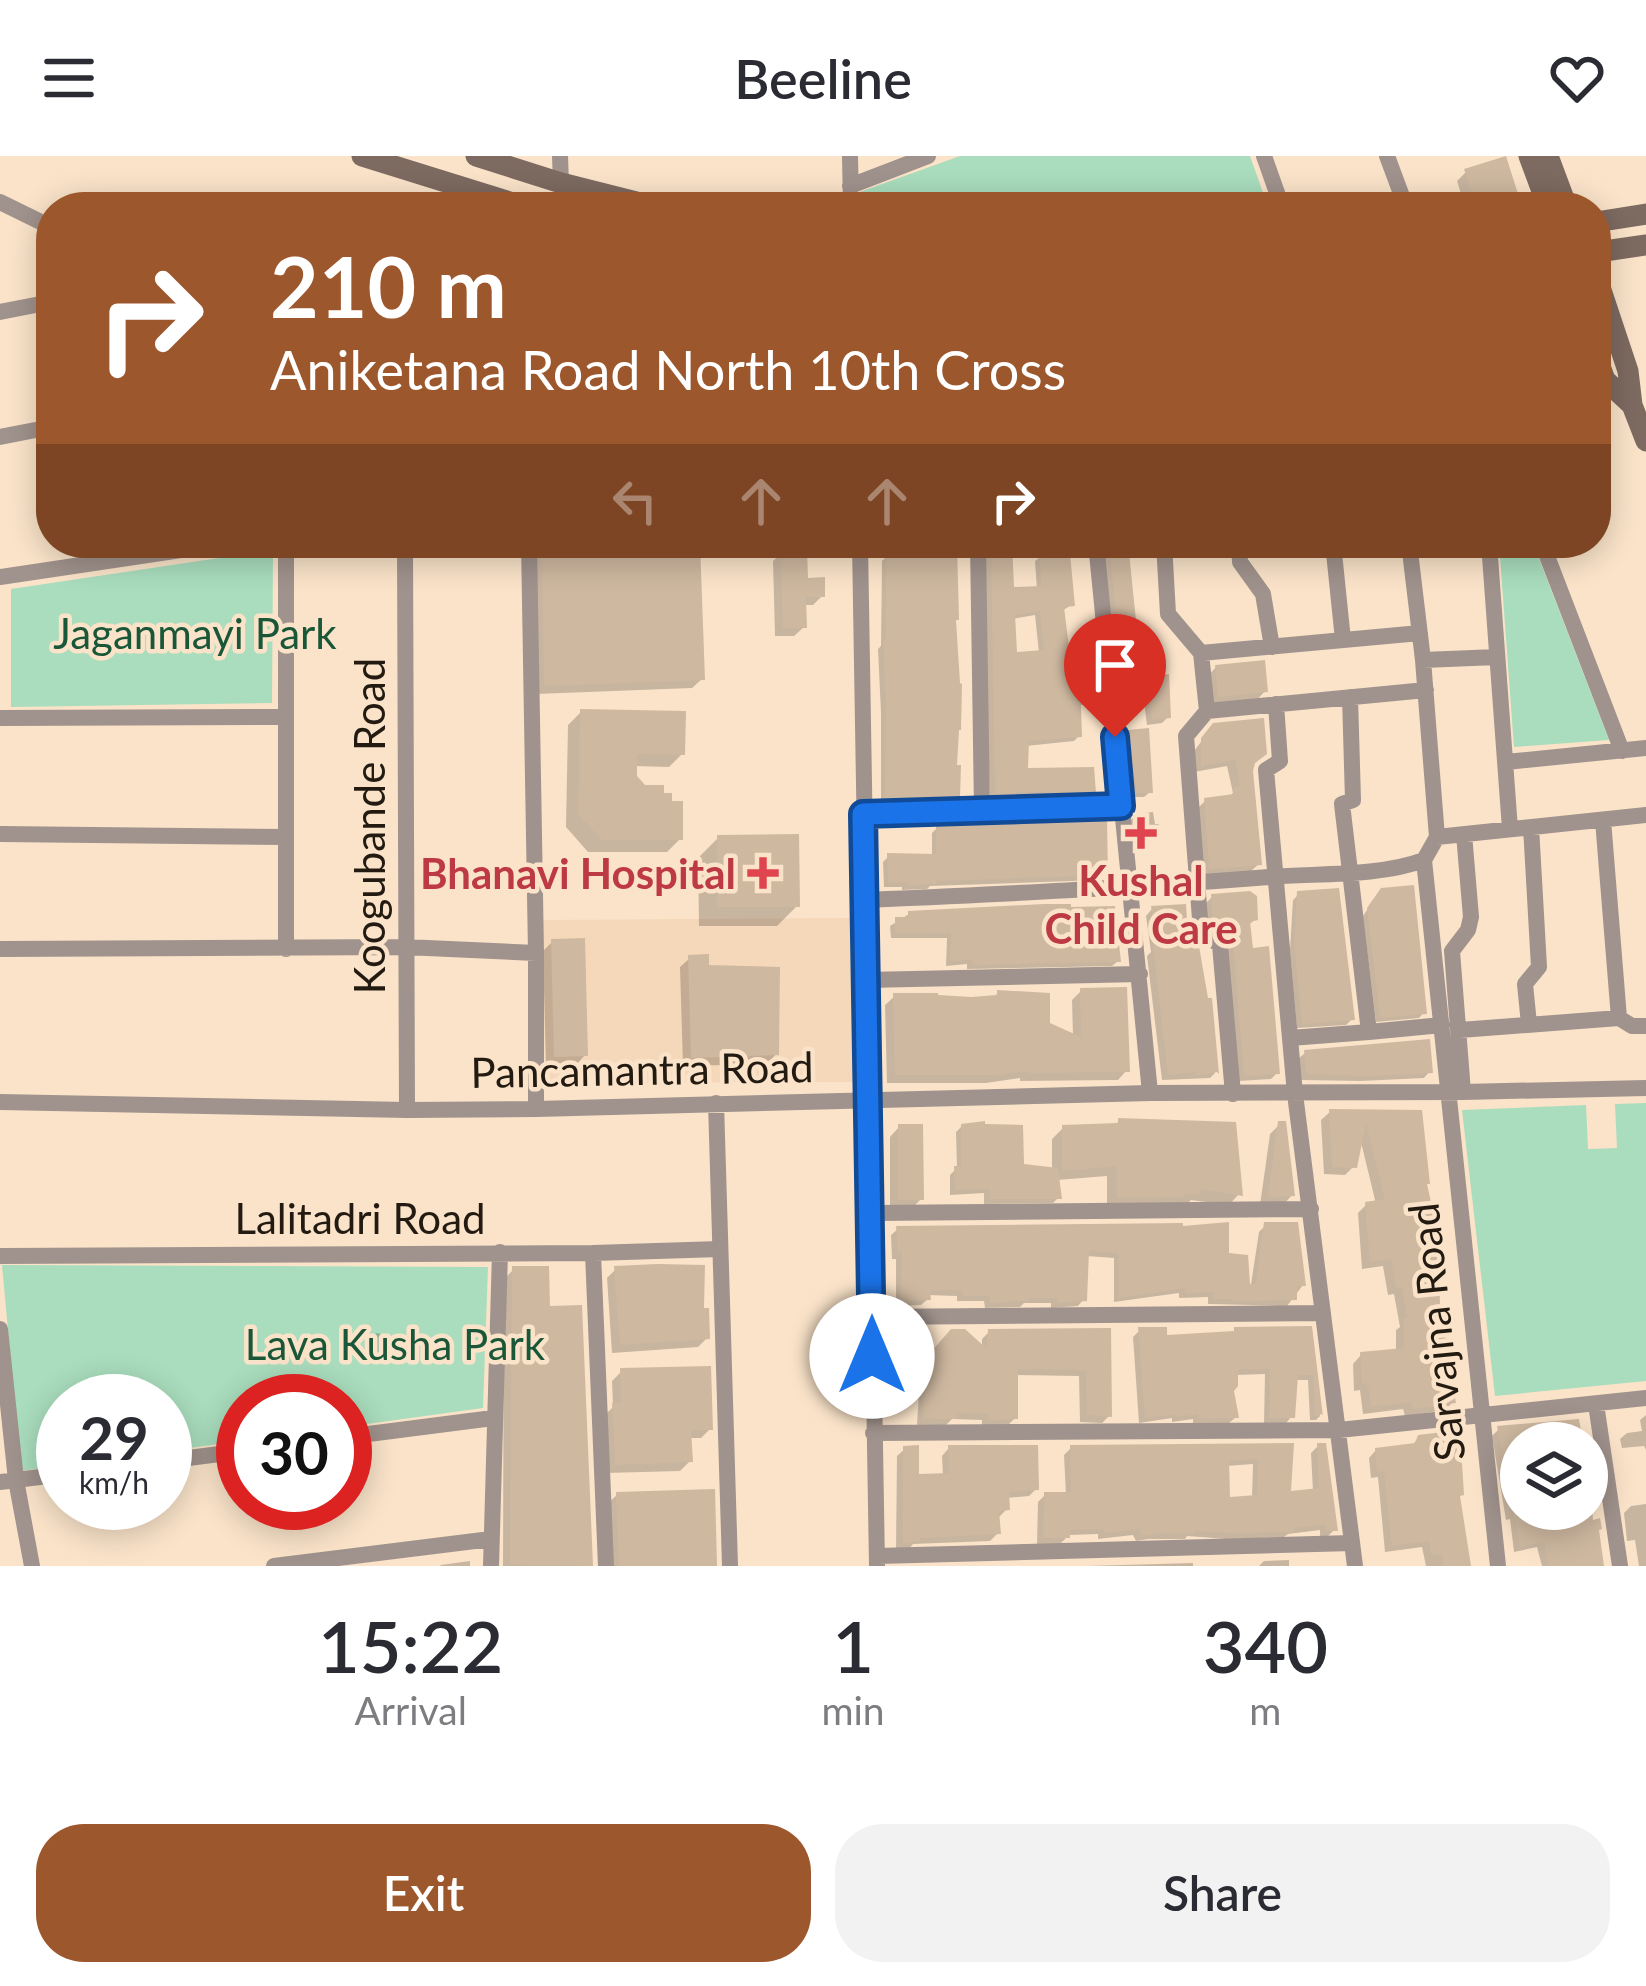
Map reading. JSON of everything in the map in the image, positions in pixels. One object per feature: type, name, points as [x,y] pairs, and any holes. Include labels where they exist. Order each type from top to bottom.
[{"type":"main road","points":[[362,156],[478,192]]},
{"type":"main road","points":[[476,156],[597,192]]},
{"type":"main road","points":[[1529,156],[1542,192]]},
{"type":"main road","points":[[1548,156],[1561,192]]},
{"type":"main road","points":[[1611,220],[1646,214]]},
{"type":"main road","points":[[1611,251],[1646,245]]},
{"type":"main road","points":[[1611,307],[1646,441]]},
{"type":"main road","points":[[1611,384],[1639,404]]},
{"type":"street","points":[[560,156],[561,183]]},
{"type":"street","points":[[850,156],[850,192]]},
{"type":"street","points":[[850,186],[928,156]]},
{"type":"street","points":[[1264,156],[1277,192]]},
{"type":"street","points":[[1387,156],[1400,192]]},
{"type":"street","points":[[0,202],[36,219]]},
{"type":"street","points":[[0,312],[36,305]]},
{"type":"street","points":[[0,437],[36,430]]},
{"type":"street","points":[[0,577],[127,558]]},
{"type":"street","points":[[286,558],[286,949]]},
{"type":"street","name":"Koogubande Road","points":[[405,558],[407,1110]]},
{"type":"street","points":[[529,558],[536,1109]]},
{"type":"street","points":[[860,558],[877,1561],[1352,1543]]},
{"type":"street","points":[[978,558],[982,809]]},
{"type":"street","points":[[1097,558],[1150,1093]]},
{"type":"street","points":[[1165,558],[1168,614],[1202,653],[1207,710],[1186,736],[1201,932],[1220,945],[1233,1094]]},
{"type":"street","points":[[1240,558],[1262,594],[1272,647]]},
{"type":"street","points":[[1335,558],[1343,640]]},
{"type":"street","points":[[1411,558],[1437,836],[1424,860],[1451,1028]]},
{"type":"street","points":[[1490,558],[1510,829]]},
{"type":"street","points":[[1548,558],[1622,751]]},
{"type":"street","points":[[1202,653],[1420,633]]},
{"type":"street","points":[[1423,660],[1497,657]]},
{"type":"street","points":[[1207,710],[1426,690]]},
{"type":"street","points":[[1350,697],[1353,800],[1342,804],[1369,1032]]},
{"type":"street","points":[[1276,704],[1280,761],[1266,770],[1295,1094],[1355,1566]]},
{"type":"street","points":[[0,718],[286,716]]},
{"type":"street","points":[[1506,761],[1646,748]]},
{"type":"street","points":[[863,814],[1121,806]]},
{"type":"street","points":[[1437,836],[1646,815]]},
{"type":"street","points":[[1603,820],[1619,1018]]},
{"type":"street","points":[[1529,1024],[1526,984],[1539,967],[1531,827]]},
{"type":"street","points":[[0,834],[286,837]]},
{"type":"street","points":[[1451,1028],[1452,951],[1468,930],[1472,907],[1464,834]]},
{"type":"street","points":[[865,900],[1131,889],[1349,872],[1424,860]]},
{"type":"street","points":[[0,949],[406,947],[536,952]]},
{"type":"street","points":[[866,980],[1140,974]]},
{"type":"street","points":[[1290,1038],[1619,1018],[1632,1026],[1646,1026]]},
{"type":"street","name":"Sarvajna Road","points":[[1451,1028],[1480,1417],[1498,1566]]},
{"type":"street","name":"Pancamantra Road","points":[[0,1102],[536,1109],[1150,1093],[1646,1088]]},
{"type":"street","points":[[716,1103],[730,1566]]},
{"type":"street","points":[[872,1213],[1311,1209]]},
{"type":"street","name":"Lalitadri Road","points":[[0,1256],[720,1249]]},
{"type":"street","points":[[491,1566],[500,1252]]},
{"type":"street","points":[[593,1253],[606,1566]]},
{"type":"street","points":[[872,1317],[1324,1313]]},
{"type":"street","points":[[0,1329],[8,1481],[32,1566]]},
{"type":"street","points":[[873,1432],[1339,1430],[1646,1398]]},
{"type":"street","points":[[1596,1403],[1620,1566]]},
{"type":"street","points":[[372,1434],[493,1418]]},
{"type":"street","points":[[274,1566],[491,1539]]},
{"type":"shaded area","points":[[858,918],[861,1082],[545,1083],[542,920]]},
{"type":"green space","points":[[960,156],[1250,156],[1263,192],[860,192]]},
{"type":"green space","name":"Jaganmayi Park","points":[[219,558],[273,558],[272,703],[11,707],[11,589]]},
{"type":"green space","points":[[1500,558],[1539,558],[1609,740],[1514,747]]},
{"type":"green space","points":[[1646,1103],[1646,1381],[1495,1396],[1462,1110],[1586,1105],[1588,1149],[1617,1148],[1615,1104]]},
{"type":"green space","name":"Lava Kusha Park","points":[[2,1265],[488,1267],[483,1408],[372,1423],[372,1374],[216,1374],[216,1444],[192,1448],[192,1374],[36,1374],[36,1469],[21,1471]]},
{"type":"building","points":[[1506,156],[1517,192],[1472,192],[1464,169]]},
{"type":"building","points":[[542,558],[701,558],[705,680],[544,686]]},
{"type":"building","points":[[781,558],[807,558],[808,578],[825,577],[825,597],[806,597],[807,628],[783,628]]},
{"type":"building","points":[[886,558],[957,558],[960,798],[885,799]]},
{"type":"building","points":[[991,558],[1013,558],[1014,587],[1041,586],[1040,558],[1070,558],[1075,606],[1064,607],[1069,647],[1079,646],[1082,737],[1029,741],[1028,768],[1094,767],[1096,793],[995,796]],"holes":[[[1040,611],[1044,650],[1017,652],[1015,615]]]},
{"type":"building","points":[[1110,558],[1130,558],[1140,659],[1160,657],[1161,675],[1169,674],[1171,718],[1152,720],[1148,690],[1133,692],[1131,674],[1122,675]]},
{"type":"building","points":[[1265,660],[1268,692],[1218,697],[1215,665]]},
{"type":"building","points":[[580,709],[686,711],[685,755],[637,754],[637,776],[645,785],[664,785],[672,801],[683,801],[683,840],[602,840],[578,814]]},
{"type":"building","points":[[1264,718],[1267,754],[1253,771],[1262,865],[1209,869],[1204,798],[1234,794],[1233,788],[1240,785],[1235,760],[1201,766],[1201,738],[1213,723]]},
{"type":"building","points":[[1149,728],[1153,793],[1137,793],[1128,730]]},
{"type":"building","points":[[1107,819],[1108,875],[888,883],[887,853],[936,854],[936,824]]},
{"type":"building","name":"Bhanavi Hospital","points":[[799,834],[800,907],[717,907],[717,835]]},
{"type":"building","points":[[1414,885],[1427,1014],[1380,1018],[1367,908],[1381,888]]},
{"type":"building","points":[[1339,888],[1355,1020],[1302,1024],[1294,942],[1297,891]]},
{"type":"building","points":[[1250,891],[1257,896],[1258,920],[1250,922],[1253,948],[1269,946],[1280,1074],[1244,1076],[1233,943],[1213,925],[1211,894]]},
{"type":"building","points":[[1044,904],[1115,906],[1121,962],[972,965],[972,960],[950,961],[951,933],[895,934],[895,917],[908,917],[908,911]]},
{"type":"building","points":[[1186,904],[1188,934],[1199,946],[1208,998],[1212,998],[1219,1074],[1168,1075],[1151,906]]},
{"type":"building","points":[[585,938],[588,1056],[554,1057],[551,939]]},
{"type":"building","points":[[709,954],[709,965],[780,967],[779,1055],[691,1058],[688,955]]},
{"type":"building","points":[[1127,987],[1130,1072],[895,1075],[893,993],[971,997],[997,995],[997,990],[1050,993],[1050,1023],[1081,1037],[1080,988]]},
{"type":"building","points":[[1430,1039],[1433,1073],[1370,1076],[1306,1071],[1304,1050]]},
{"type":"building","points":[[1329,1109],[1422,1110],[1440,1306],[1447,1347],[1454,1351],[1456,1403],[1413,1409],[1411,1402],[1371,1407],[1368,1383],[1362,1384],[1360,1352],[1404,1348],[1407,1318],[1391,1259],[1370,1262],[1365,1202],[1385,1199],[1366,1123],[1357,1168],[1332,1167]]},
{"type":"building","points":[[1118,1118],[1236,1122],[1243,1196],[1199,1189],[1200,1195],[1184,1197],[1117,1198],[1117,1166],[1062,1171],[1062,1125],[1118,1123]]},
{"type":"building","points":[[1278,1121],[1286,1121],[1295,1196],[1268,1197]]},
{"type":"building","points":[[898,1124],[923,1124],[924,1200],[898,1200]]},
{"type":"building","points":[[961,1124],[1023,1125],[1024,1164],[1058,1168],[1062,1199],[989,1199],[989,1189],[955,1190],[954,1166],[961,1166]]},
{"type":"building","points":[[1229,1222],[1229,1253],[1248,1255],[1250,1284],[1256,1284],[1264,1222],[1298,1222],[1306,1286],[1297,1286],[1297,1300],[1213,1299],[1213,1292],[1185,1293],[1185,1288],[1119,1298],[1119,1253],[1089,1251],[1087,1301],[1030,1298],[990,1303],[990,1296],[930,1290],[931,1300],[901,1301],[902,1253],[898,1253],[896,1226]]},
{"type":"building","points":[[705,1265],[704,1308],[709,1308],[710,1339],[620,1345],[614,1266]]},
{"type":"building","points":[[512,1266],[549,1266],[550,1306],[582,1305],[593,1566],[510,1564]]},
{"type":"building","points":[[1312,1326],[1323,1417],[1315,1416],[1313,1375],[1298,1375],[1295,1418],[1269,1418],[1270,1369],[1238,1369],[1234,1391],[1239,1418],[1177,1414],[1145,1418],[1138,1327],[1167,1327],[1167,1335],[1234,1331],[1234,1327]]},
{"type":"building","points":[[1111,1328],[1112,1417],[1087,1415],[1086,1370],[1018,1369],[1018,1419],[988,1420],[988,1414],[957,1413],[956,1419],[923,1419],[926,1368],[897,1370],[896,1330],[925,1329],[923,1361],[951,1329],[965,1329],[987,1349],[988,1329]]},
{"type":"building","points":[[711,1366],[713,1430],[691,1430],[693,1462],[615,1465],[612,1403],[621,1403],[620,1368]]},
{"type":"building","points":[[1460,1430],[1464,1495],[1460,1496],[1471,1566],[1443,1566],[1442,1554],[1432,1556],[1429,1541],[1392,1546],[1384,1471],[1377,1472],[1375,1448],[1415,1443],[1418,1435]]},
{"type":"building","points":[[1294,1443],[1291,1491],[1319,1488],[1317,1443],[1326,1443],[1338,1531],[1326,1531],[1325,1525],[1294,1528],[1294,1532],[1195,1531],[1144,1536],[1139,1529],[1104,1533],[1104,1529],[1070,1530],[1070,1538],[1043,1538],[1044,1492],[1071,1492],[1070,1445]],"holes":[[[1258,1459],[1257,1495],[1230,1497],[1229,1461]]]},
{"type":"building","points":[[919,1445],[919,1474],[949,1473],[948,1445],[1038,1445],[1039,1490],[1009,1492],[1010,1510],[999,1511],[1001,1534],[903,1543],[903,1446]]},
{"type":"building","points":[[715,1489],[717,1566],[619,1566],[616,1492]]},
{"type":"building","points":[[1517,1530],[1599,1530],[1604,1566],[1549,1566],[1544,1542],[1520,1547]]},
{"type":"place","name":"Kushal Child Care","points":[[1141,833]]},
{"type":"place","name":"Bhanavi Hospital","points":[[763,873]]},
{"type":"route","points":[[872,1356],[863,814],[1121,806],[1115,737]]}]
